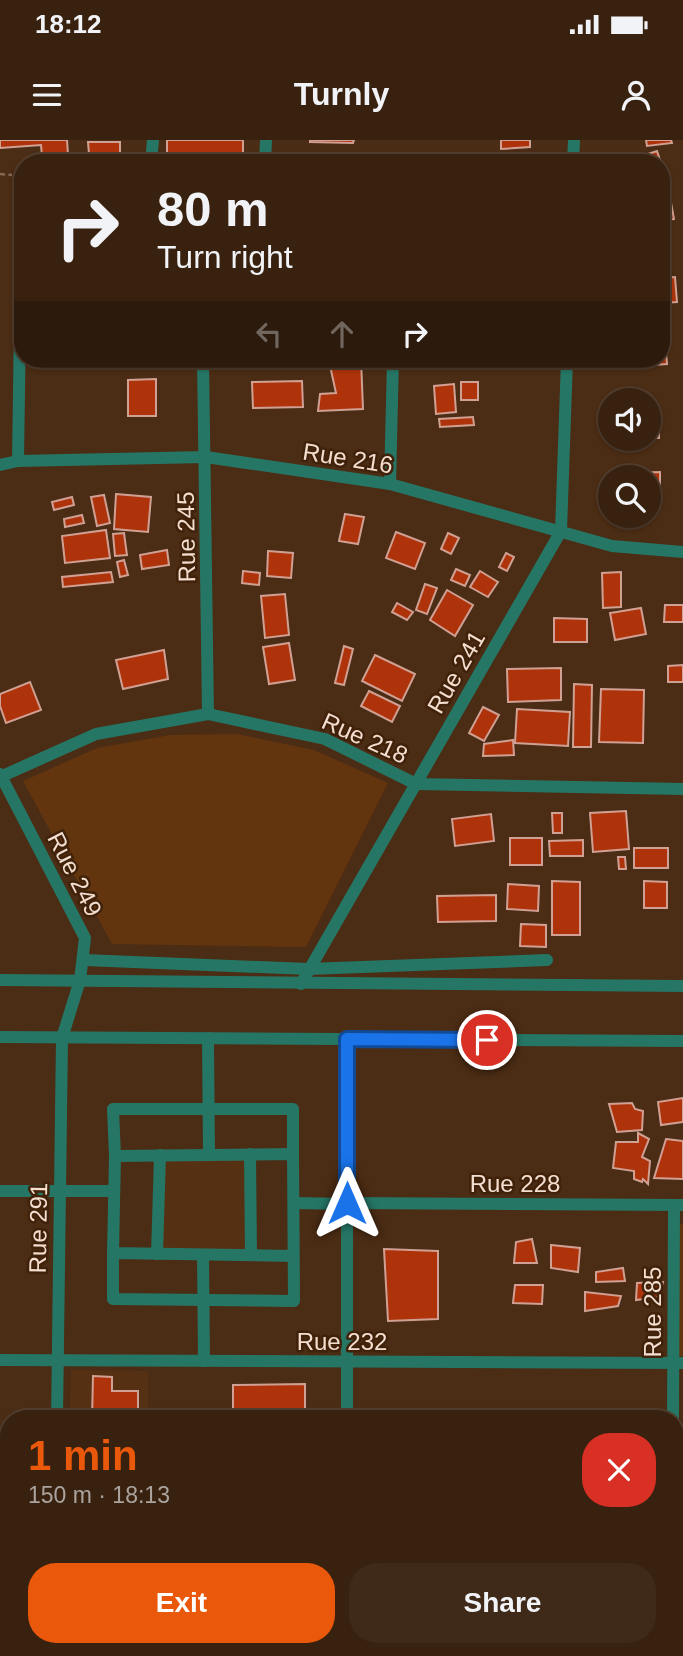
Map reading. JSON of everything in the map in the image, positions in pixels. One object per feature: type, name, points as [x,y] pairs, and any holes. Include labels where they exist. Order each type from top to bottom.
[{"type":"street","points":[[6,462],[14,322]]},
{"type":"street","name":"Rue 245","points":[[203,368],[208,714]]},
{"type":"street","points":[[390,484],[393,368]]},
{"type":"street","name":"Rue 241","points":[[300,984],[561,531],[567,368]]},
{"type":"street","name":"Rue 216","points":[[6,462],[206,457],[390,484],[612,546],[683,552]]},
{"type":"street","name":"Rue 218","points":[[1,776],[96,734],[208,714],[325,739],[416,784],[683,789]]},
{"type":"street","name":"Rue 249","points":[[1,776],[85,938],[80,980],[62,1038]]},
{"type":"street","points":[[84,960],[308,969],[547,960]]},
{"type":"street","points":[[0,980],[683,986]]},
{"type":"street","points":[[0,1037],[683,1041]]},
{"type":"street","name":"Rue 291","points":[[57,1410],[62,1038]]},
{"type":"street","points":[[208,1038],[209,1155]]},
{"type":"street","points":[[347,1039],[347,1410]]},
{"type":"street","points":[[113,1109],[293,1109],[293,1154],[294,1301],[113,1299],[113,1109]]},
{"type":"street","points":[[250,1154],[251,1255]]},
{"type":"street","points":[[115,1156],[293,1154]]},
{"type":"street","points":[[157,1254],[160,1156]]},
{"type":"street","points":[[0,1191],[114,1191]]},
{"type":"street","name":"Rue 228","points":[[294,1203],[678,1205]]},
{"type":"street","name":"Rue 285","points":[[674,1410],[678,1363],[678,1205]]},
{"type":"street","points":[[113,1253],[294,1256]]},
{"type":"street","points":[[203,1255],[204,1361]]},
{"type":"street","name":"Rue 232","points":[[0,1360],[678,1363]]},
{"type":"shaded area","points":[[237,734],[314,750],[388,783],[306,947],[112,944],[23,781],[97,748],[170,735]]},
{"type":"shaded area","points":[[245,1158],[247,1251],[161,1248],[164,1159]]},
{"type":"shaded area","points":[[679,1224],[683,1224],[683,1356],[677,1356]]},
{"type":"shaded area","points":[[71,1370],[148,1371],[148,1410],[70,1410]]},
{"type":"building","points":[[0,140],[67,140],[68,154],[42,154],[41,145],[0,148]]},
{"type":"building","points":[[167,140],[243,140],[243,154],[167,154]]},
{"type":"building","points":[[310,140],[354,140],[353,143]]},
{"type":"building","points":[[501,140],[530,140],[530,147],[501,149]]},
{"type":"building","points":[[646,140],[671,140],[672,143],[647,146]]},
{"type":"building","points":[[88,142],[120,142],[120,154],[89,154]]},
{"type":"building","points":[[670,197],[674,219],[670,220]]},
{"type":"building","points":[[670,277],[675,277],[677,302],[670,302]]},
{"type":"building","points":[[331,368],[361,368],[363,409],[318,411],[320,394],[336,393]]},
{"type":"building","points":[[156,379],[156,416],[128,416],[128,380]]},
{"type":"building","points":[[302,381],[303,407],[253,408],[252,382]]},
{"type":"building","points":[[461,382],[478,382],[478,400],[461,400]]},
{"type":"building","points":[[454,384],[456,412],[436,414],[434,386]]},
{"type":"building","points":[[473,417],[474,425],[440,427],[439,419]]},
{"type":"building","points":[[116,494],[151,497],[148,532],[114,529]]},
{"type":"building","points":[[104,495],[110,523],[97,526],[91,497]]},
{"type":"building","points":[[72,497],[74,505],[54,510],[52,502]]},
{"type":"building","points":[[345,514],[364,517],[358,544],[339,541]]},
{"type":"building","points":[[82,515],[84,523],[65,527],[64,519]]},
{"type":"building","points":[[106,530],[110,558],[65,563],[62,536]]},
{"type":"building","points":[[396,532],[425,543],[415,569],[386,558]]},
{"type":"building","points":[[124,533],[127,555],[115,556],[113,534]]},
{"type":"building","points":[[448,533],[459,538],[451,554],[441,549]]},
{"type":"building","points":[[167,550],[169,565],[142,569],[140,555]]},
{"type":"building","points":[[268,551],[293,553],[291,578],[267,576]]},
{"type":"building","points":[[506,553],[514,557],[507,571],[499,567]]},
{"type":"building","points":[[124,560],[128,575],[120,577],[117,562]]},
{"type":"building","points":[[456,569],[470,575],[465,586],[451,580]]},
{"type":"building","points":[[243,571],[260,573],[259,585],[242,583]]},
{"type":"building","points":[[480,571],[498,582],[488,597],[470,587]]},
{"type":"building","points":[[111,572],[113,582],[63,587],[62,577]]},
{"type":"building","points":[[621,572],[621,607],[603,608],[602,573]]},
{"type":"building","points":[[425,584],[437,588],[427,614],[416,610]]},
{"type":"building","points":[[447,590],[473,605],[455,636],[430,620]]},
{"type":"building","points":[[285,594],[289,635],[265,638],[261,596]]},
{"type":"building","points":[[397,603],[413,612],[407,620],[392,612]]},
{"type":"building","points":[[665,605],[683,605],[683,622],[664,622]]},
{"type":"building","points":[[641,608],[646,634],[615,640],[610,613]]},
{"type":"building","points":[[554,618],[587,619],[587,642],[554,642]]},
{"type":"building","points":[[289,643],[295,680],[269,684],[263,647]]},
{"type":"building","points":[[344,646],[353,649],[344,685],[335,683]]},
{"type":"building","points":[[164,650],[168,679],[123,689],[116,660]]},
{"type":"building","points":[[375,655],[415,674],[402,701],[362,681]]},
{"type":"building","points":[[683,665],[683,682],[668,682],[668,666]]},
{"type":"building","points":[[561,668],[561,700],[508,702],[507,669]]},
{"type":"building","points":[[30,682],[41,710],[6,723],[0,706],[0,694]]},
{"type":"building","points":[[574,684],[592,685],[591,747],[573,747]]},
{"type":"building","points":[[601,689],[644,690],[643,743],[599,742]]},
{"type":"building","points":[[369,691],[400,706],[392,722],[361,706]]},
{"type":"building","points":[[483,707],[499,715],[484,741],[469,733]]},
{"type":"building","points":[[517,709],[570,712],[568,746],[515,743]]},
{"type":"building","points":[[513,740],[514,755],[483,756],[484,744]]},
{"type":"building","points":[[626,811],[629,849],[593,852],[590,813]]},
{"type":"building","points":[[552,813],[562,813],[562,833],[553,833]]},
{"type":"building","points":[[491,814],[494,841],[455,846],[452,819]]},
{"type":"building","points":[[510,838],[542,838],[542,865],[510,865]]},
{"type":"building","points":[[583,840],[583,856],[550,856],[549,841]]},
{"type":"building","points":[[634,848],[668,848],[668,868],[634,868]]},
{"type":"building","points":[[618,857],[625,857],[626,869],[619,869]]},
{"type":"building","points":[[552,881],[580,882],[580,935],[552,935]]},
{"type":"building","points":[[644,881],[667,882],[667,908],[644,908]]},
{"type":"building","points":[[508,884],[539,886],[538,911],[507,909]]},
{"type":"building","points":[[496,895],[496,921],[438,922],[437,896]]},
{"type":"building","points":[[521,924],[546,925],[546,947],[520,946]]},
{"type":"building","points":[[683,1098],[683,1122],[661,1125],[658,1102]]},
{"type":"building","points":[[632,1103],[635,1109],[643,1111],[642,1130],[617,1132],[609,1104]]},
{"type":"building","points":[[638,1133],[649,1139],[642,1157],[650,1161],[648,1184],[643,1179],[642,1182],[634,1179],[634,1171],[613,1168],[616,1142],[638,1142]]},
{"type":"building","points":[[666,1139],[683,1141],[683,1179],[654,1178]]},
{"type":"building","points":[[532,1239],[537,1263],[514,1263],[516,1242]]},
{"type":"building","points":[[551,1245],[580,1248],[578,1272],[551,1268]]},
{"type":"building","points":[[384,1249],[438,1251],[438,1319],[388,1321]]},
{"type":"building","points":[[623,1268],[625,1281],[596,1282],[596,1272]]},
{"type":"building","points":[[663,1282],[659,1297],[636,1300],[637,1283]]},
{"type":"building","points":[[515,1285],[543,1285],[542,1304],[513,1303]]},
{"type":"building","points":[[585,1292],[621,1296],[618,1306],[585,1311]]},
{"type":"building","points":[[93,1376],[112,1377],[112,1391],[138,1391],[138,1410],[92,1410]]},
{"type":"building","points":[[305,1384],[305,1410],[233,1410],[233,1385]]},
{"type":"route","points":[[347,1203],[347,1039],[487,1040]]}]
